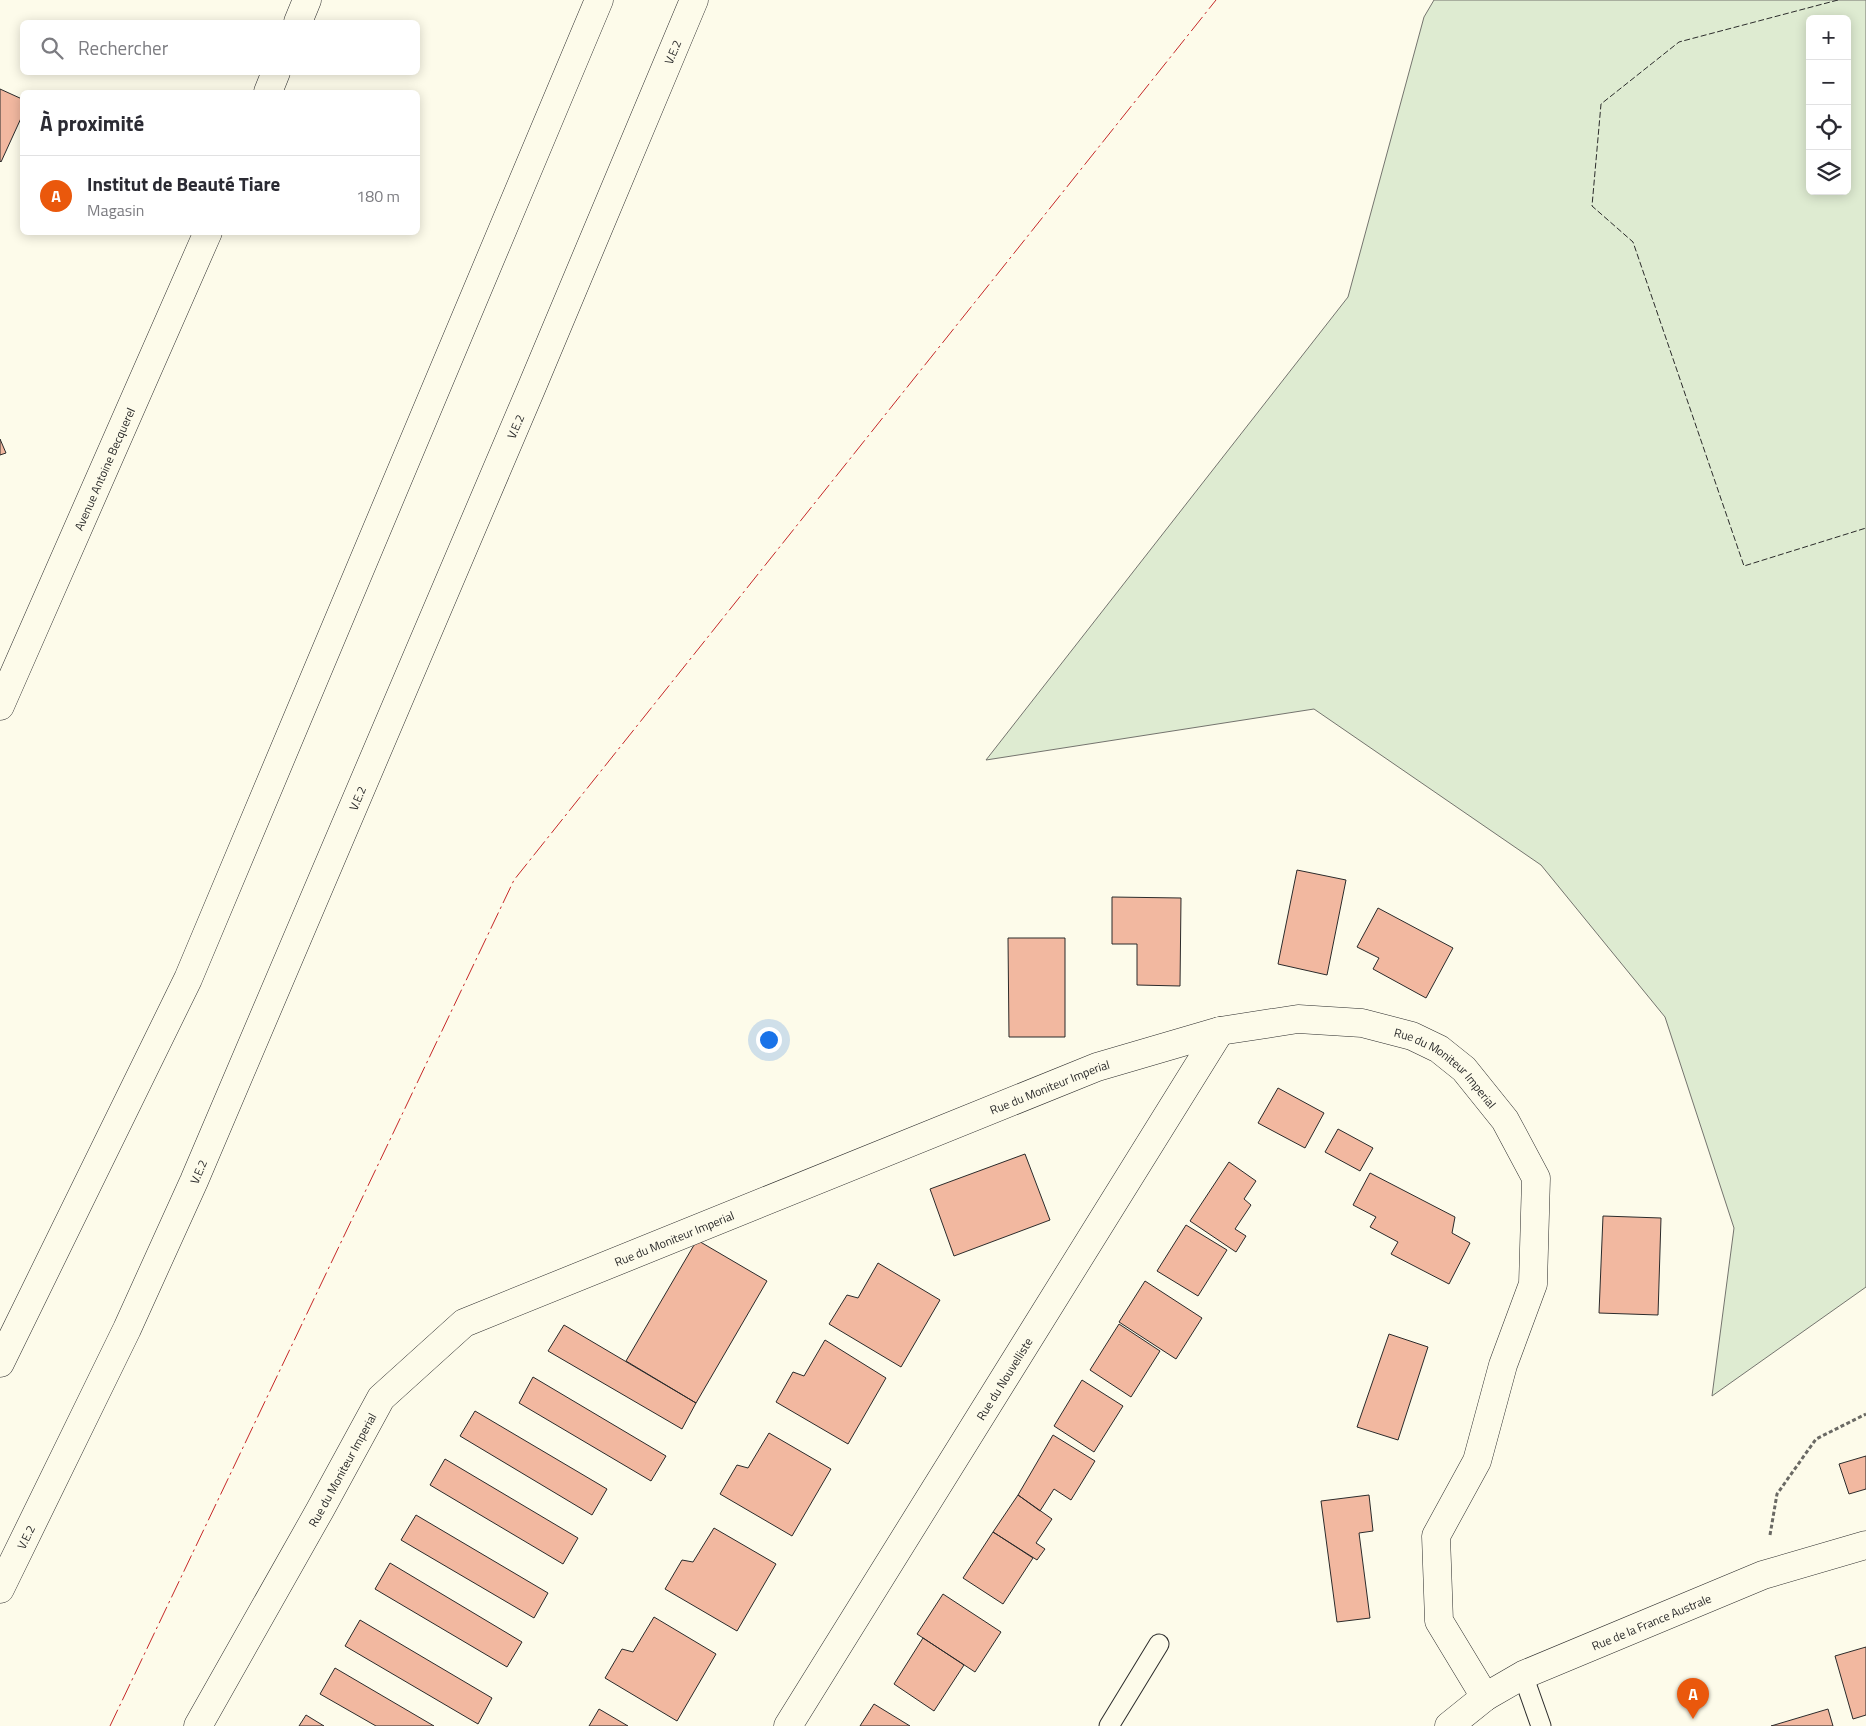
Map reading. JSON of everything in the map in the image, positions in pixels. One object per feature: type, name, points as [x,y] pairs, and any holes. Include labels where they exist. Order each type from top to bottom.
[{"type":"main road","points":[[299,20],[307,0]]},
{"type":"main road","points":[[0,1363],[188,979],[599,0]]},
{"type":"main road","name":"V.E.2","points":[[0,1589],[127,1329],[194,1181],[694,0]]},
{"type":"main road","points":[[269,90],[275,75]]},
{"type":"main road","name":"Avenue Antoine Becquerel","points":[[0,706],[207,235]]},
{"type":"main road","name":"Rue du Moniteur Imperial","points":[[198,1726],[381,1398],[464,1323],[1097,1067],[1220,1031],[1298,1019],[1362,1023],[1412,1036],[1439,1049],[1464,1069],[1505,1120],[1536,1178],[1533,1284],[1503,1365],[1477,1461],[1436,1536],[1439,1621],[1485,1698]]},
{"type":"main road","name":"Rue du Nouvelliste","points":[[788,1726],[1220,1031]]},
{"type":"main road","name":"Rue de la France Australe","points":[[1449,1726],[1485,1698],[1522,1675],[1763,1575],[1866,1545]]},
{"type":"lane","points":[[1109,1726],[1159,1644]]},
{"type":"lane","points":[[1522,1675],[1541,1726]]},
{"type":"path","points":[[1763,1575],[1777,1494],[1816,1439],[1866,1414]]},
{"type":"green space","points":[[1434,0],[1866,0],[1866,1287],[1712,1396],[1734,1228],[1665,1017],[1541,865],[1314,709],[986,760],[1348,297],[1424,17]]},
{"type":"building","points":[[0,89],[20,98],[20,120],[0,161]]},
{"type":"building","points":[[0,439],[6,453],[0,455]]},
{"type":"building","points":[[1297,870],[1346,880],[1327,975],[1278,964]]},
{"type":"building","points":[[1112,897],[1181,898],[1180,986],[1137,985],[1137,944],[1112,944]]},
{"type":"building","points":[[1378,908],[1453,948],[1426,998],[1373,969],[1379,958],[1357,947]]},
{"type":"building","points":[[1008,938],[1065,938],[1065,1037],[1009,1037]]},
{"type":"building","points":[[1278,1088],[1324,1113],[1305,1148],[1258,1123]]},
{"type":"building","points":[[1338,1129],[1373,1148],[1360,1171],[1325,1152]]},
{"type":"building","points":[[1025,1154],[1050,1220],[954,1256],[930,1189]]},
{"type":"building","points":[[1229,1162],[1256,1181],[1244,1199],[1251,1205],[1235,1229],[1246,1236],[1236,1252],[1190,1221]]},
{"type":"building","points":[[1370,1173],[1455,1217],[1452,1233],[1470,1243],[1449,1284],[1391,1254],[1398,1242],[1370,1227],[1376,1217],[1353,1205]]},
{"type":"building","points":[[1603,1216],[1661,1218],[1658,1315],[1599,1313]]},
{"type":"building","points":[[1186,1225],[1227,1250],[1198,1296],[1157,1271]]},
{"type":"building","points":[[697,1240],[767,1281],[696,1403],[626,1361]]},
{"type":"building","points":[[878,1263],[940,1300],[901,1367],[829,1324],[847,1295],[858,1298]]},
{"type":"building","points":[[1145,1281],[1202,1318],[1176,1359],[1119,1322]]},
{"type":"building","points":[[1119,1324],[1160,1351],[1131,1397],[1090,1370]]},
{"type":"building","points":[[564,1325],[696,1403],[682,1429],[548,1351]]},
{"type":"building","points":[[1389,1334],[1428,1347],[1398,1440],[1357,1427]]},
{"type":"building","points":[[825,1340],[886,1378],[848,1444],[776,1402],[793,1372],[804,1376]]},
{"type":"building","points":[[533,1377],[666,1456],[651,1481],[519,1403]]},
{"type":"building","points":[[1082,1380],[1123,1406],[1094,1452],[1054,1426]]},
{"type":"building","points":[[475,1411],[607,1489],[592,1515],[460,1436]]},
{"type":"building","points":[[769,1433],[831,1469],[792,1536],[720,1494],[737,1465],[748,1468]]},
{"type":"building","points":[[1053,1435],[1095,1461],[1071,1500],[1054,1489],[1040,1511],[1018,1495]]},
{"type":"building","points":[[1866,1456],[1866,1489],[1849,1494],[1839,1464]]},
{"type":"building","points":[[445,1459],[578,1538],[563,1564],[430,1485]]},
{"type":"building","points":[[1018,1495],[1052,1519],[1036,1543],[1045,1549],[1037,1560],[993,1532]]},
{"type":"building","points":[[1369,1495],[1373,1531],[1359,1533],[1370,1618],[1337,1622],[1321,1501]]},
{"type":"building","points":[[416,1515],[548,1593],[534,1618],[401,1540]]},
{"type":"building","points":[[714,1528],[776,1564],[737,1631],[665,1589],[682,1560],[693,1562]]},
{"type":"building","points":[[993,1532],[1033,1558],[1003,1604],[963,1578]]},
{"type":"building","points":[[390,1563],[522,1642],[507,1667],[375,1589]]},
{"type":"building","points":[[943,1594],[1001,1632],[975,1672],[917,1634]]},
{"type":"building","points":[[654,1617],[716,1654],[677,1721],[605,1678],[622,1649],[633,1652]]},
{"type":"building","points":[[360,1620],[492,1698],[478,1724],[345,1646]]},
{"type":"building","points":[[923,1638],[964,1665],[934,1711],[894,1684]]},
{"type":"building","points":[[1866,1647],[1866,1715],[1853,1719],[1835,1656]]},
{"type":"building","points":[[335,1668],[434,1726],[376,1726],[320,1694]]},
{"type":"building","points":[[874,1704],[910,1726],[860,1726]]},
{"type":"building","points":[[599,1709],[628,1726],[589,1726]]},
{"type":"building","points":[[1828,1709],[1833,1726],[1771,1726]]},
{"type":"building","points":[[306,1715],[324,1726],[299,1726]]},
{"type":"fence","points":[[1838,0],[1679,42],[1601,104],[1592,206],[1633,242],[1744,566],[1866,528]]},
{"type":"power","points":[[110,1726],[514,880],[1216,0]]},
{"type":"place","name":"Institut de Beauté Tiare","points":[[1693,1719]]}]
